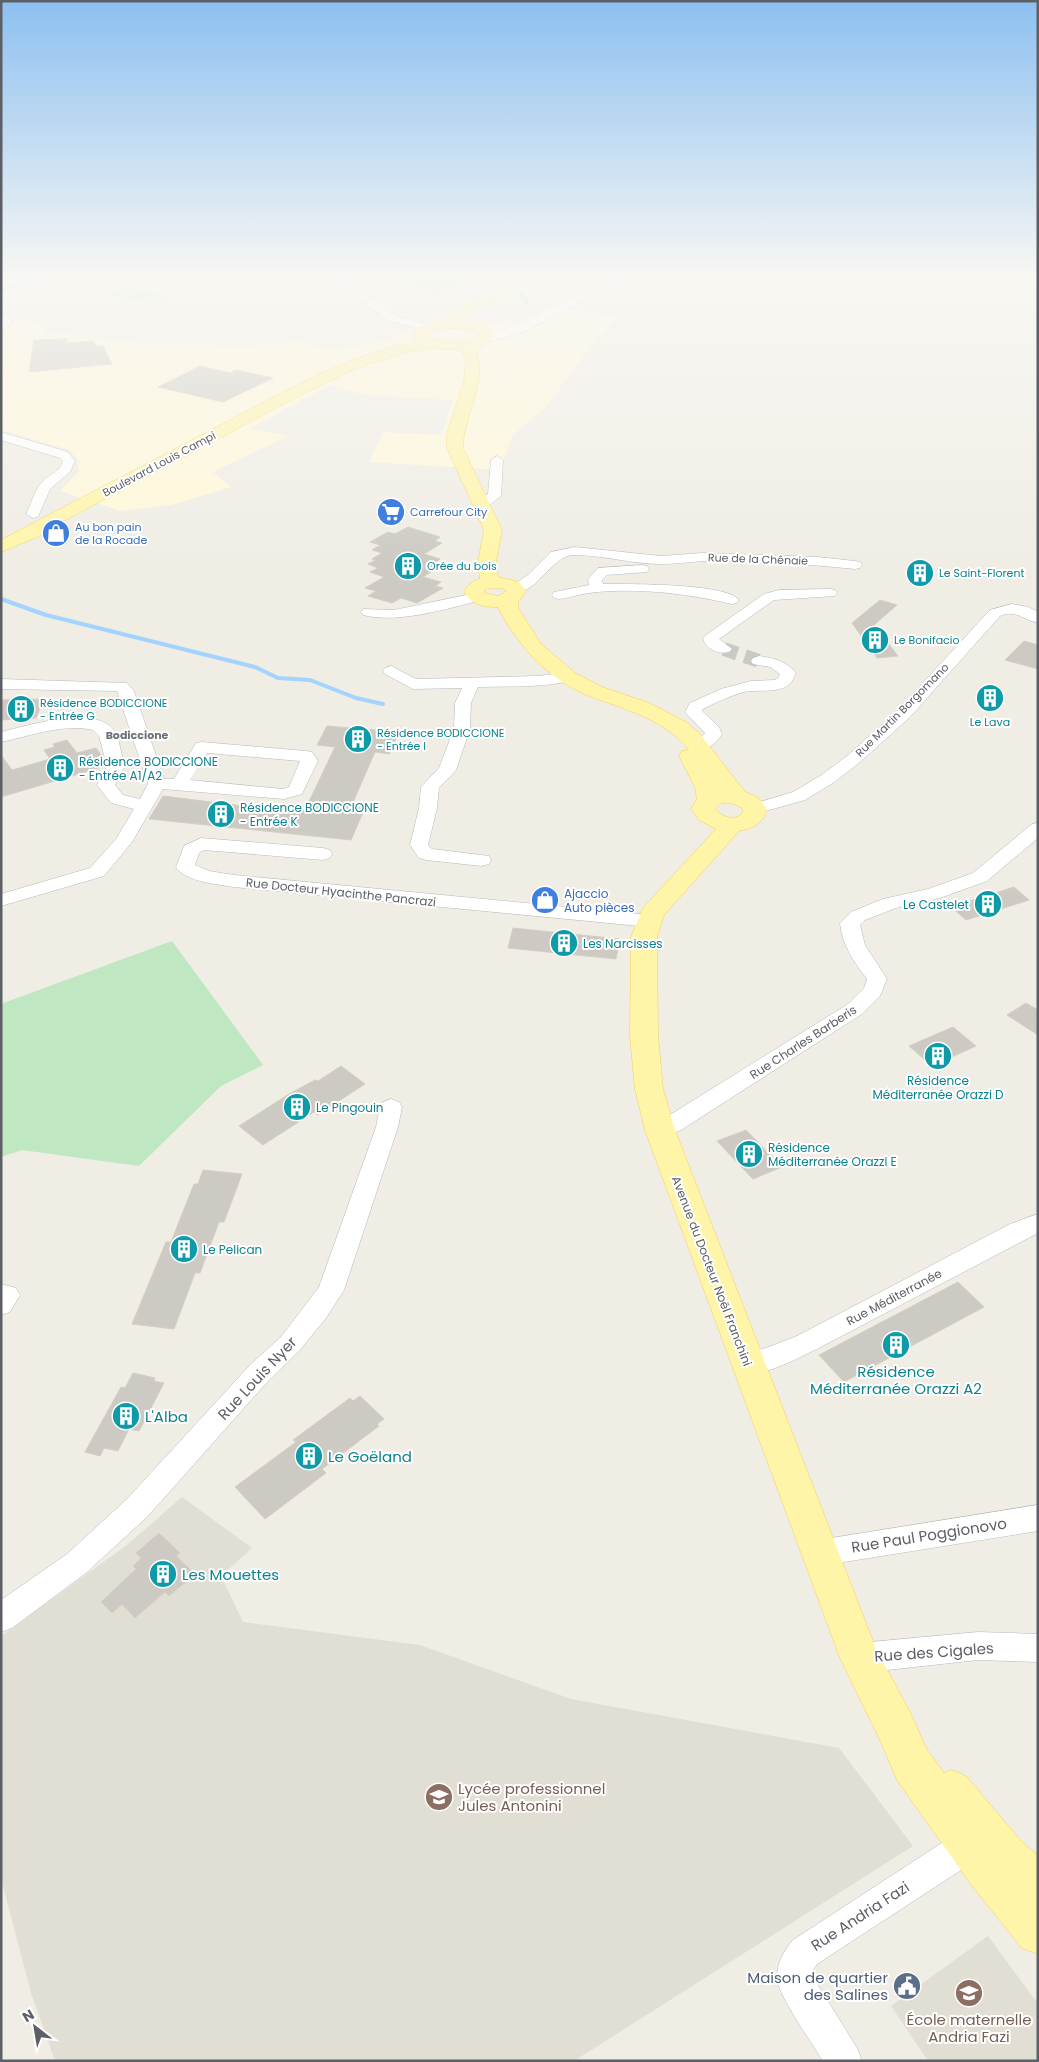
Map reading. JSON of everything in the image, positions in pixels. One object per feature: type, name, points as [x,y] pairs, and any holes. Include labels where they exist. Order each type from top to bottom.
[{"type":"main road","name":"Boulevard Louis Campi","points":[[1,539],[323,372]]},
{"type":"main road","name":"Boulevard Louis Campi","points":[[1,547],[31,534],[65,513],[335,372]]},
{"type":"main road","points":[[464,372],[471,382]]},
{"type":"main road","points":[[472,372],[471,382],[455,433],[455,448],[493,530],[487,562],[495,594],[525,652],[584,694],[638,715],[669,733],[697,766],[709,800],[703,809],[708,818],[723,824],[742,810],[697,746],[678,727],[642,707],[562,678]]},
{"type":"main road","name":"Avenue du Docteur Noël Franchini","points":[[742,810],[652,913],[644,937],[644,1036],[649,1089],[660,1130],[860,1658],[895,1726],[912,1765],[970,1845],[1038,1932]]},
{"type":"main road","name":"Avenue du Docteur Noël Franchini","points":[[895,1726],[1001,1850],[1038,1886]]},
{"type":"street","points":[[1,436],[64,455],[69,461],[63,474],[45,486],[44,501],[33,514]]},
{"type":"street","points":[[482,504],[494,496],[497,460]]},
{"type":"street","name":"Rue de la Chênaie","points":[[495,594],[536,575],[560,551],[661,560],[703,557],[818,561],[855,565]]},
{"type":"street","name":"Rue de la Chênaie","points":[[597,588],[595,579],[603,571],[656,567],[661,560]]},
{"type":"street","points":[[559,595],[597,588],[645,588],[717,595],[732,600]]},
{"type":"street","points":[[724,649],[712,643],[711,638],[769,597],[779,594],[830,593]]},
{"type":"street","points":[[368,612],[394,614],[495,594]]},
{"type":"street","name":"Rue Martin Borgomano","points":[[742,810],[797,797],[835,774],[880,736],[931,684],[995,613],[1004,608],[1018,608],[1038,601]]},
{"type":"street","points":[[1018,608],[1038,619]]},
{"type":"street","points":[[697,746],[707,742],[714,734],[693,712],[696,706],[742,688],[760,685],[772,686],[781,684],[786,680],[788,673],[783,667],[774,663],[760,661]]},
{"type":"street","points":[[391,671],[413,684],[472,684],[562,678]]},
{"type":"street","points":[[1,684],[121,686],[126,691],[157,784],[137,822],[97,872],[1,900]]},
{"type":"street","points":[[472,684],[463,703],[462,730],[447,770],[430,787],[428,808],[419,846],[426,854],[482,860]]},
{"type":"street","points":[[1,737],[69,723],[87,722],[98,726],[106,732],[116,766],[106,785],[117,799],[145,806]]},
{"type":"street","points":[[157,784],[179,784],[284,794],[296,790],[309,760],[306,756],[202,747],[179,784]]},
{"type":"street","name":"Rue Charles Barberis","points":[[660,1130],[673,1124],[855,1009],[873,991],[877,979],[862,957],[850,931],[850,923],[858,916],[890,903],[933,894],[980,877],[1038,828]]},
{"type":"street","name":"Rue Docteur Hyacinthe Pancrazi","points":[[323,854],[201,844],[191,850],[185,867],[204,876],[234,882],[650,921]]},
{"type":"street","name":"Rue Louis Nyer","points":[[1,1618],[35,1591],[77,1562],[137,1508],[260,1372],[290,1344],[317,1311],[331,1290],[387,1127],[391,1107]]},
{"type":"street","name":"Rue Méditerranée","points":[[747,1363],[770,1358],[806,1344],[1019,1230],[1038,1223]]},
{"type":"street","points":[[1,1294],[7,1295],[1,1305]]},
{"type":"street","name":"Rue Paul Poggionovo","points":[[820,1553],[1038,1518]]},
{"type":"street","name":"Rue Louis Nyer","points":[[1,1603],[35,1591]]},
{"type":"street","name":"Rue des Cigales","points":[[860,1658],[978,1646],[1038,1648]]},
{"type":"street","name":"Rue Andria Fazi","points":[[844,2061],[795,1981],[796,1964],[805,1952],[970,1845]]},
{"type":"shaded area","points":[[1,372],[571,372],[548,405],[512,436],[500,470],[369,462],[383,432],[441,435],[453,400],[365,395],[329,386],[251,428],[288,436],[213,472],[231,487],[171,505],[121,511],[60,491],[79,471],[77,458],[69,450],[1,430]]},
{"type":"shaded area","name":"Lycée professionnel Jules Antonini","points":[[182,1497],[252,1548],[221,1576],[243,1622],[420,1645],[571,1699],[839,1748],[913,1846],[574,2061],[55,2061],[31,1993],[1,1878],[1,1636],[127,1545]]},
{"type":"shaded area","name":"École maternelle Andria Fazi","points":[[988,1936],[1038,2004],[1038,2061],[928,2061],[891,2006]]},
{"type":"green space","points":[[172,941],[263,1065],[221,1086],[139,1166],[22,1150],[1,1157],[1,1004]]},
{"type":"building","points":[[188,372],[246,372],[273,378],[223,402],[158,387]]},
{"type":"building","name":"Orée du bois","points":[[408,527],[440,537],[435,541],[442,543],[424,554],[440,559],[434,563],[442,565],[423,577],[441,582],[435,586],[443,588],[417,603],[401,598],[392,603],[368,596],[376,591],[365,588],[384,577],[370,572],[378,568],[368,564],[376,560],[372,559],[382,553],[372,550],[380,545],[370,542],[388,532],[395,534]]},
{"type":"building","points":[[880,600],[897,605],[874,625],[898,656],[877,658],[852,623]]},
{"type":"building","points":[[1024,641],[1038,645],[1038,669],[1005,660]]},
{"type":"building","name":"Résidence BODICCIONE - Entrée G","points":[[44,699],[36,718],[1,720],[1,700]]},
{"type":"building","points":[[327,726],[399,732],[389,754],[375,752],[351,807],[365,808],[351,840],[149,819],[163,796],[252,807],[305,810],[335,747],[317,745]]},
{"type":"building","name":"Résidence BODICCIONE - Entrée A1/A2","points":[[67,740],[77,753],[96,748],[102,756],[105,766],[1,797],[1,755],[12,770],[50,759],[44,750],[55,747],[53,744]]},
{"type":"building","name":"Le Castelet","points":[[1014,887],[1029,900],[966,920],[951,907]]},
{"type":"building","name":"Les Narcisses","points":[[513,928],[620,939],[616,959],[508,948]]},
{"type":"building","points":[[1026,1003],[1038,1010],[1038,1035],[1007,1015]]},
{"type":"building","name":"Résidence Méditerranée Orazzi D","points":[[953,1027],[976,1046],[932,1066],[909,1046]]},
{"type":"building","name":"Le Pingouin","points":[[341,1066],[365,1084],[317,1115],[314,1112],[263,1145],[239,1126],[289,1094],[315,1080],[318,1081]]},
{"type":"building","name":"Résidence Méditerranée Orazzi E","points":[[746,1130],[782,1167],[753,1179],[717,1141]]},
{"type":"building","name":"Le Pelican","points":[[203,1170],[242,1174],[224,1222],[219,1222],[200,1273],[195,1273],[174,1329],[132,1324],[166,1242],[171,1242],[194,1184],[198,1184]]},
{"type":"building","points":[[958,1282],[984,1307],[844,1382],[819,1355]]},
{"type":"building","name":"L'Alba","points":[[133,1373],[155,1378],[154,1381],[164,1383],[139,1431],[129,1429],[118,1451],[104,1448],[100,1456],[85,1452],[121,1387],[125,1388]]},
{"type":"building","name":"Le Goëland","points":[[360,1396],[384,1419],[377,1424],[379,1426],[322,1469],[326,1473],[265,1519],[235,1487],[296,1442],[293,1440],[350,1398],[353,1401]]},
{"type":"building","name":"Les Mouettes","points":[[159,1533],[180,1553],[176,1556],[195,1574],[169,1596],[165,1592],[135,1618],[122,1604],[112,1613],[101,1602],[136,1569],[133,1566],[141,1558],[136,1553]]},
{"type":"waterway","points":[[1,599],[46,615],[255,667],[278,678],[310,680],[356,698],[383,704]]},
{"type":"tunnel","points":[[724,649],[759,661]]},
{"type":"place","name":"Carrefour City","points":[[391,512]]},
{"type":"place","name":"Au bon pain de la Rocade","points":[[56,533]]},
{"type":"place","name":"Orée du bois","points":[[408,566]]},
{"type":"place","name":"Le Saint-Florent","points":[[920,573]]},
{"type":"place","name":"Le Bonifacio","points":[[875,640]]},
{"type":"place","name":"Le Lava","points":[[990,698]]},
{"type":"place","name":"Résidence BODICCIONE - Entrée G","points":[[21,709]]},
{"type":"place","name":"Résidence BODICCIONE - Entrée I","points":[[358,739]]},
{"type":"place","name":"Résidence BODICCIONE - Entrée A1/A2","points":[[60,768]]},
{"type":"place","name":"Résidence BODICCIONE - Entrée K","points":[[221,814]]},
{"type":"place","name":"Ajaccio Auto pièces","points":[[545,900]]},
{"type":"place","name":"Le Castelet","points":[[988,904]]},
{"type":"place","name":"Les Narcisses","points":[[564,943]]},
{"type":"place","name":"Résidence Méditerranée Orazzi D","points":[[938,1056]]},
{"type":"place","name":"Le Pingouin","points":[[297,1107]]},
{"type":"place","name":"Résidence Méditerranée Orazzi E","points":[[749,1154]]},
{"type":"place","name":"Le Pelican","points":[[184,1249]]},
{"type":"place","name":"Résidence Méditerranée Orazzi A2","points":[[896,1345]]},
{"type":"place","name":"L'Alba","points":[[126,1416]]},
{"type":"place","name":"Le Goëland","points":[[309,1456]]},
{"type":"place","name":"Les Mouettes","points":[[163,1574]]},
{"type":"place","name":"Lycée professionnel Jules Antonini","points":[[439,1797]]},
{"type":"place","name":"Maison de quartier des Salines","points":[[907,1986]]},
{"type":"place","name":"École maternelle Andria Fazi","points":[[969,1993]]},
{"type":"district","name":"Bodiccione","points":[[137,735]]}]
